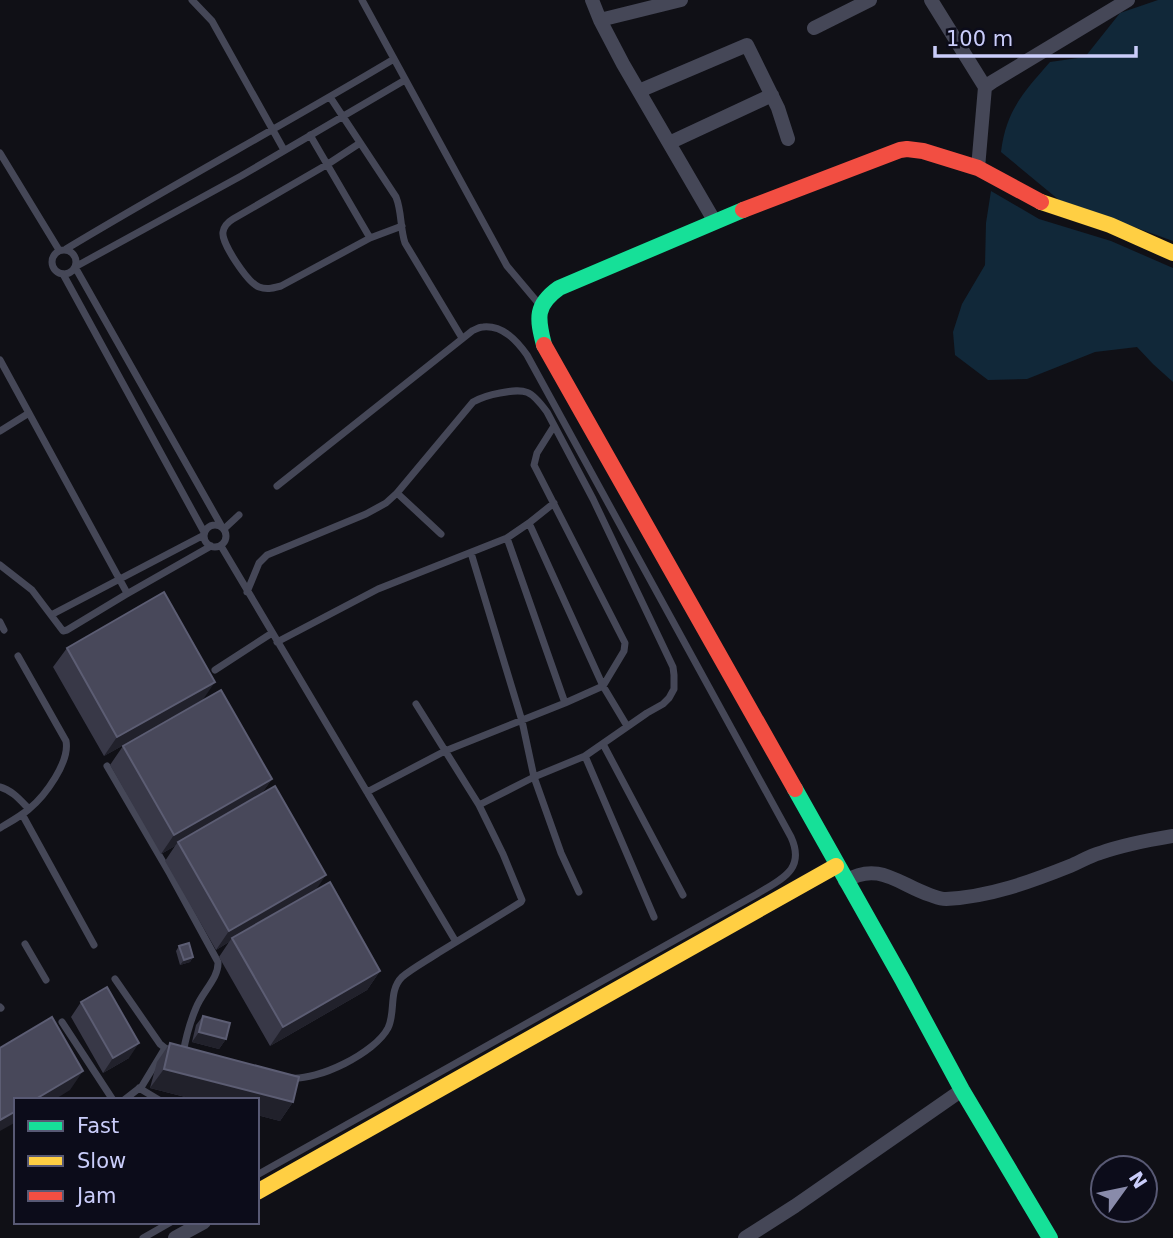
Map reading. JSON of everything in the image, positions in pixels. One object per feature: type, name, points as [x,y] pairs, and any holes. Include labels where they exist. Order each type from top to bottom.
[{"type":"street","points":[[592,0],[639,92],[715,222]]},
{"type":"street","points":[[600,20],[681,0]]},
{"type":"street","points":[[814,28],[870,0]]},
{"type":"street","points":[[931,0],[985,87],[983,170]]},
{"type":"street","points":[[985,87],[1128,0]]},
{"type":"street","points":[[639,92],[746,45],[772,95],[788,139]]},
{"type":"street","points":[[669,143],[772,95]]},
{"type":"street","points":[[1050,1238],[962,1090],[544,346],[538,323],[540,305],[559,288],[758,203],[907,149],[923,151],[983,170],[1046,205],[1110,225],[1173,253]]},
{"type":"street","points":[[845,881],[866,872],[878,873],[941,899],[971,897],[997,892],[1099,853],[1173,836]]},
{"type":"street","points":[[259,1191],[836,866]]},
{"type":"street","points":[[745,1238],[962,1090]]},
{"type":"street","points":[[175,1238],[200,1224]]},
{"type":"lane","points":[[192,0],[212,22],[284,150]]},
{"type":"lane","points":[[362,0],[507,266],[540,305]]},
{"type":"lane","points":[[211,546],[205,542],[204,533],[63,274],[56,271],[52,264],[53,256],[394,59]]},
{"type":"lane","points":[[63,274],[405,79]]},
{"type":"lane","points":[[330,97],[396,197],[405,243],[462,338]]},
{"type":"lane","points":[[310,135],[370,238]]},
{"type":"lane","points":[[360,144],[233,219],[226,225],[223,238],[249,280],[256,286],[269,289],[281,286],[370,238],[402,226]]},
{"type":"lane","points":[[0,153],[62,250],[74,254],[75,267],[223,528],[226,536],[221,546]]},
{"type":"lane","points":[[259,1174],[757,894],[786,876],[792,869],[796,847],[527,355],[519,343],[506,333],[484,327],[472,331],[277,486]]},
{"type":"lane","points":[[0,360],[127,593]]},
{"type":"lane","points":[[247,592],[259,563],[267,555],[386,503],[473,402],[483,396],[518,390],[525,391],[538,400],[593,499],[673,667],[675,683],[669,698],[663,704],[585,756],[534,777],[480,805]]},
{"type":"lane","points":[[0,431],[29,413]]},
{"type":"lane","points":[[368,792],[445,751],[603,686],[624,651],[625,643],[534,465],[534,459],[554,426]]},
{"type":"lane","points":[[397,493],[441,534]]},
{"type":"lane","points":[[277,642],[378,589],[507,538],[554,503]]},
{"type":"lane","points":[[223,528],[239,515]]},
{"type":"lane","points":[[529,523],[603,686],[627,726]]},
{"type":"lane","points":[[51,615],[120,580],[204,533],[212,525],[223,528]]},
{"type":"lane","points":[[507,538],[565,703]]},
{"type":"lane","points":[[0,565],[32,590],[63,631],[211,546],[221,546]]},
{"type":"lane","points":[[221,546],[456,942]]},
{"type":"lane","points":[[471,553],[522,720],[534,777],[561,853],[579,892]]},
{"type":"lane","points":[[215,670],[272,633]]},
{"type":"lane","points":[[0,828],[25,812],[47,791],[66,754],[67,746],[19,656]]},
{"type":"lane","points":[[282,1076],[302,1079],[317,1076],[369,1047],[388,1028],[394,993],[400,979],[522,900],[480,805],[416,704]]},
{"type":"lane","points":[[603,744],[683,895]]},
{"type":"lane","points":[[585,756],[654,917]]},
{"type":"lane","points":[[107,766],[218,961],[216,974],[196,1006],[183,1053]]},
{"type":"lane","points":[[0,787],[10,791],[25,812],[94,945]]},
{"type":"lane","points":[[25,944],[46,980]]},
{"type":"lane","points":[[116,979],[160,1044],[165,1048],[197,1055]]},
{"type":"lane","points":[[62,1023],[112,1098]]},
{"type":"lane","points":[[126,1098],[148,1077],[165,1048]]},
{"type":"lane","points":[[139,1088],[156,1098]]},
{"type":"lane","points":[[143,1238],[167,1224]]},
{"type":"water","points":[[1158,0],[1173,0],[1173,241],[1059,200],[1001,152],[1003,137],[1012,113],[1024,93],[1050,62],[1085,57],[1120,13]]},
{"type":"water","points":[[991,191],[1039,219],[1111,241],[1173,268],[1173,382],[1137,347],[1095,352],[1027,379],[988,380],[955,355],[953,332],[962,304],[985,265],[986,223]]},
{"type":"building","points":[[164,592],[215,682],[117,737],[67,648]]},
{"type":"building","points":[[221,690],[272,779],[174,835],[123,746]]},
{"type":"building","points":[[275,786],[326,875],[229,931],[178,842]]},
{"type":"building","points":[[330,882],[380,971],[283,1027],[232,938]]},
{"type":"building","points":[[189,943],[193,957],[184,960],[179,946]]},
{"type":"building","points":[[107,987],[139,1043],[113,1058],[81,1002]]},
{"type":"building","points":[[203,1016],[230,1023],[226,1039],[199,1032]]},
{"type":"building","points":[[52,1017],[83,1071],[37,1098],[14,1098],[14,1112],[0,1120],[0,1048]]},
{"type":"building","points":[[170,1043],[299,1077],[293,1102],[164,1069]]},
{"type":"traffic: fast","points":[[544,345],[540,313],[546,300],[559,288],[743,210]]},
{"type":"traffic: fast","points":[[795,789],[962,1090],[1050,1238]]},
{"type":"traffic: slow","points":[[1041,202],[1110,225],[1173,253]]},
{"type":"traffic: slow","points":[[259,1191],[836,866]]},
{"type":"traffic: jam","points":[[743,210],[907,149],[923,151],[978,168],[1041,202]]},
{"type":"traffic: jam","points":[[544,345],[795,789]]}]
